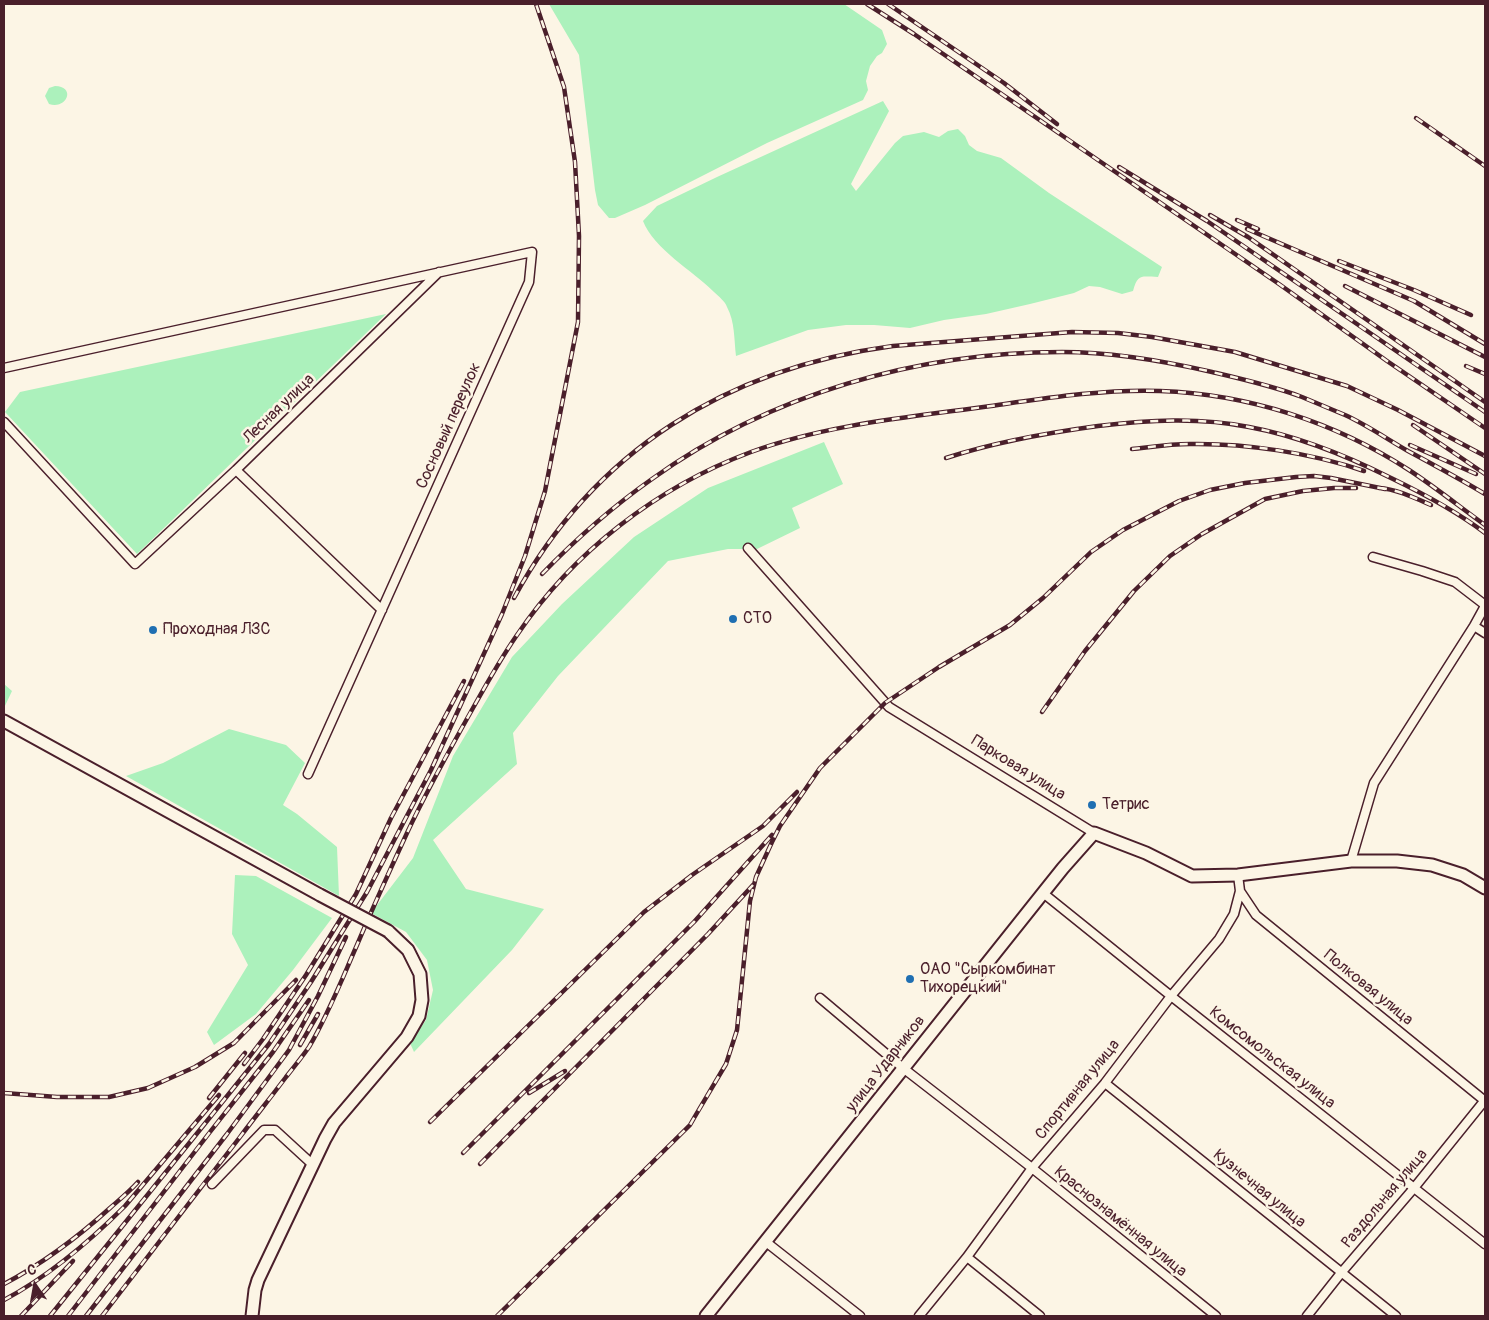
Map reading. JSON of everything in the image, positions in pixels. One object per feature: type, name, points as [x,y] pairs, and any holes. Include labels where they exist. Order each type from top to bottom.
[{"type":"main road","points":[[4,721],[388,931],[408,950],[420,974],[422,1000],[419,1016],[407,1037],[334,1123],[312,1164],[258,1280],[252,1316]]},
{"type":"main road","name":"Парковая улица","points":[[1094,833],[1146,853],[1192,876],[1238,875],[1351,861],[1397,861],[1432,865],[1463,875],[1485,888]]},
{"type":"main road","name":"улица Ударников","points":[[706,1316],[1063,868],[1094,833]]},
{"type":"street","name":"Сосновый переулок","points":[[308,774],[529,282],[532,252],[439,272]]},
{"type":"street","points":[[4,368],[439,272]]},
{"type":"street","name":"Лесная улица","points":[[4,422],[135,564],[236,470],[439,272]]},
{"type":"street","points":[[236,470],[382,610]]},
{"type":"street","name":"Парковая улица","points":[[748,548],[889,707],[1094,833]]},
{"type":"street","points":[[1351,861],[1374,783],[1485,606],[1455,582],[1373,558]]},
{"type":"street","points":[[1474,626],[1485,633]]},
{"type":"street","name":"Спортивная улица","points":[[919,1316],[967,1257],[1032,1168],[1105,1082],[1171,996],[1219,939],[1234,914],[1240,891],[1238,875]]},
{"type":"street","name":"Полковая улица","points":[[1240,891],[1256,915],[1485,1100]]},
{"type":"street","name":"Комсомольская улица","points":[[1043,893],[1485,1244]]},
{"type":"street","name":"Краснознамённая улица","points":[[820,998],[903,1068],[1032,1168],[1216,1316]]},
{"type":"street","name":"Кузнечная улица","points":[[1105,1082],[1396,1316]]},
{"type":"street","name":"Раздольная улица","points":[[1307,1316],[1485,1100]]},
{"type":"street","points":[[212,1184],[264,1130],[275,1130],[312,1164]]},
{"type":"street","points":[[766,1242],[860,1316]]},
{"type":"street","points":[[967,1257],[1040,1316]]},
{"type":"green space","points":[[549,4],[844,4],[882,30],[887,44],[882,53],[877,56],[870,66],[866,81],[868,90],[863,100],[767,143],[645,205],[615,218],[609,218],[598,205],[595,190],[579,55]]},
{"type":"green space","points":[[55,86],[66,90],[67,98],[60,104],[55,105],[49,104],[45,96],[49,88]]},
{"type":"green space","points":[[883,101],[889,111],[851,184],[856,191],[895,143],[903,136],[924,132],[939,137],[948,131],[958,129],[965,136],[969,145],[977,151],[1001,158],[1049,193],[1162,267],[1158,277],[1141,277],[1133,291],[1122,294],[1100,287],[1089,286],[1074,293],[1030,304],[910,328],[846,325],[808,330],[736,356],[733,325],[725,303],[656,241],[643,221],[657,206]]},
{"type":"green space","points":[[386,314],[137,554],[5,412],[20,392]]},
{"type":"green space","points":[[824,442],[843,484],[792,508],[800,528],[757,549],[728,549],[668,561],[558,676],[513,733],[517,764],[433,840],[466,889],[544,909],[512,950],[414,1052],[410,1043],[426,1020],[433,990],[427,960],[406,932],[371,913],[413,858],[453,756],[512,657],[562,604],[634,537],[708,488]]},
{"type":"green space","points":[[4,684],[12,691],[4,708]]},
{"type":"green space","points":[[229,729],[286,745],[305,763],[283,805],[337,847],[339,896],[126,776],[163,763]]},
{"type":"green space","points":[[235,875],[256,876],[332,918],[293,970],[256,1014],[214,1045],[207,1032],[248,965],[232,934]]},
{"type":"railway","points":[[50,1316],[269,1044],[311,982],[367,892],[431,770],[502,614],[525,556],[545,491],[578,322],[579,236],[575,162],[564,87],[536,4]]},
{"type":"railway","points":[[867,4],[914,34],[1279,284],[1485,428]]},
{"type":"railway","points":[[888,4],[1004,83],[1057,124]]},
{"type":"railway","points":[[1416,118],[1485,166]]},
{"type":"railway","points":[[1119,167],[1207,221],[1485,412]]},
{"type":"railway","points":[[1210,215],[1248,237],[1485,402]]},
{"type":"railway","points":[[1237,220],[1258,229]]},
{"type":"railway","points":[[1247,229],[1414,301],[1485,344]]},
{"type":"railway","points":[[1339,261],[1414,290],[1471,315]]},
{"type":"railway","points":[[1345,286],[1485,357]]},
{"type":"railway","points":[[514,598],[546,546],[584,499],[626,459],[672,425],[722,396],[775,374],[833,357],[893,346],[1072,332],[1118,333],[1152,337],[1235,352],[1347,386],[1398,410],[1485,456]]},
{"type":"railway","points":[[542,574],[595,524],[637,490],[698,449],[746,423],[796,401],[847,384],[900,370],[954,360],[1008,354],[1081,352],[1119,355],[1194,368],[1269,386],[1345,415],[1485,494]]},
{"type":"railway","points":[[1466,366],[1485,374]]},
{"type":"railway","points":[[102,1316],[309,1047],[329,1010],[423,801],[447,754],[517,635],[564,576],[591,550],[650,503],[683,484],[751,452],[780,442],[840,428],[900,418],[1076,395],[1118,391],[1160,391],[1226,398],[1290,414],[1321,425],[1381,453],[1409,470],[1485,525]]},
{"type":"railway","points":[[946,458],[983,447],[1098,426],[1174,420],[1230,424],[1267,431],[1321,447],[1428,497],[1463,517],[1485,533]]},
{"type":"railway","points":[[1413,425],[1485,474]]},
{"type":"railway","points":[[1132,449],[1190,444],[1256,447],[1301,454],[1364,471]]},
{"type":"railway","points":[[1410,445],[1476,474]]},
{"type":"railway","points":[[497,1316],[690,1125],[726,1064],[737,1030],[750,901],[756,877],[772,842],[780,826],[820,768],[885,703],[939,667],[1010,625],[1043,598],[1091,552],[1123,530],[1179,501],[1210,490],[1245,483],[1296,477],[1314,476],[1331,478],[1385,489]]},
{"type":"railway","points":[[1042,712],[1085,651],[1134,591],[1170,556],[1202,534],[1265,499],[1303,491],[1356,488]]},
{"type":"railway","points":[[1379,488],[1399,492],[1431,505]]},
{"type":"railway","points":[[244,1064],[306,975],[356,894],[391,818],[464,681]]},
{"type":"railway","points":[[430,1122],[644,912],[692,875],[763,826],[797,792]]},
{"type":"railway","points":[[463,1153],[694,922],[772,835]]},
{"type":"railway","points":[[480,1164],[708,934],[753,885]]},
{"type":"railway","points":[[86,1316],[227,1134],[289,1050],[318,996],[346,937]]},
{"type":"railway","points":[[4,1093],[57,1097],[109,1097],[148,1088],[195,1067],[234,1043],[296,980]]},
{"type":"railway","points":[[68,1316],[273,1052],[309,1000]]},
{"type":"railway","points":[[300,1045],[318,1014]]},
{"type":"railway","points":[[209,1098],[245,1053]]},
{"type":"railway","points":[[529,1093],[565,1071]]},
{"type":"railway","points":[[4,1300],[53,1269],[83,1245],[125,1206],[219,1095]]},
{"type":"railway","points":[[4,1284],[46,1259],[72,1240],[128,1193],[138,1182]]},
{"type":"railway","points":[[21,1316],[73,1261]]},
{"type":"place","name":"СТО","points":[[733,619]]},
{"type":"place","name":"Проходная ЛЗС","points":[[153,630]]},
{"type":"place","name":"Тетрис","points":[[1092,805]]},
{"type":"place","name":"ОАО \"Сыркомбинат Тихорецкий\"","points":[[910,979]]}]
